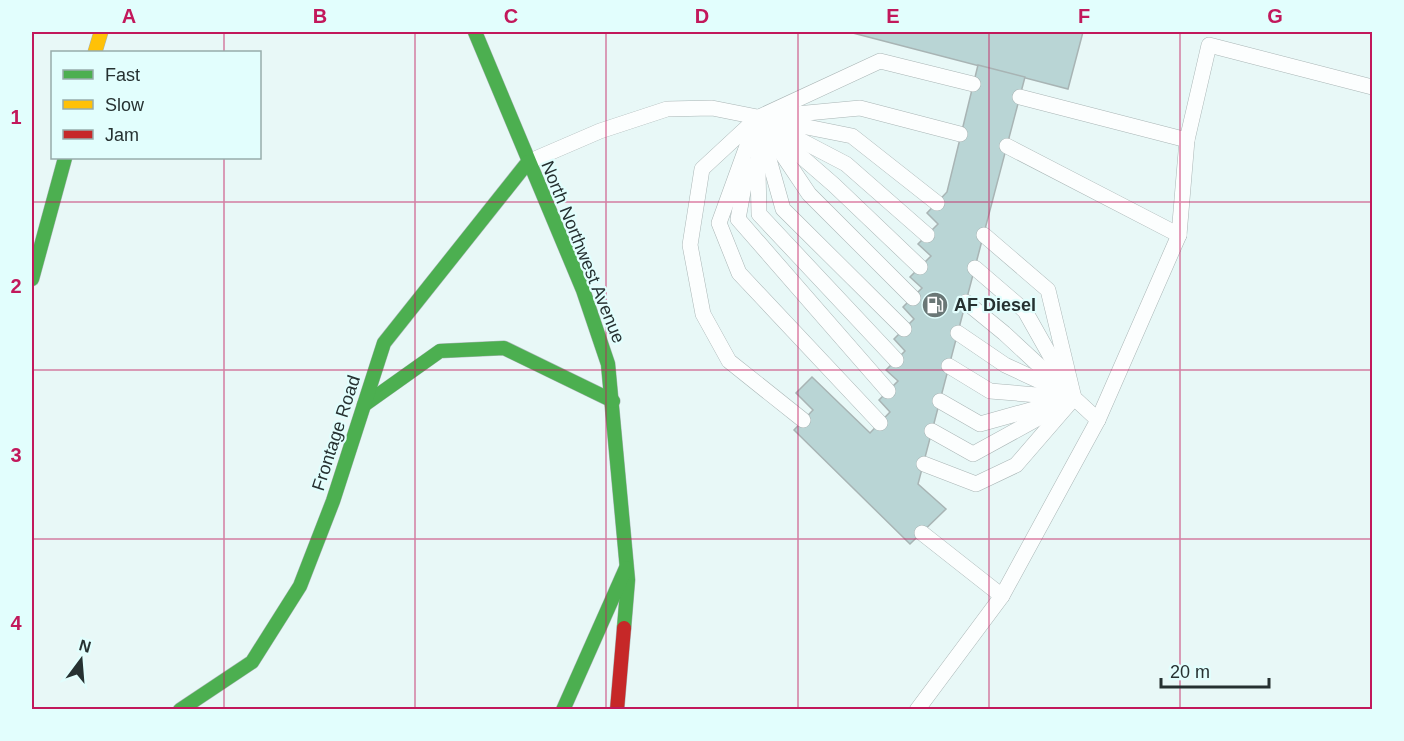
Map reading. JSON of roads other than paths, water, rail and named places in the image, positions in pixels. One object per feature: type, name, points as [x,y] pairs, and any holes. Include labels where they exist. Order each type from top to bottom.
[{"type":"main road","points":[[95,51],[101,32]]},
{"type":"main road","name":"North Northwest Avenue","points":[[475,32],[583,290],[608,364],[628,580],[617,710]]},
{"type":"main road","points":[[32,279],[65,159]]},
{"type":"main road","name":"Frontage Road","points":[[180,710],[252,662],[300,586],[333,501],[384,343],[528,162]]},
{"type":"main road","points":[[364,405],[440,351],[504,348],[613,401]]},
{"type":"main road","points":[[563,710],[626,568]]},
{"type":"lane","points":[[917,710],[1002,596],[1098,420],[1179,235],[1187,140],[1209,45],[1372,87]]},
{"type":"lane","points":[[804,420],[729,361],[703,314],[690,245],[702,169],[757,118],[880,61],[973,84]]},
{"type":"lane","points":[[1020,97],[1187,140]]},
{"type":"lane","points":[[528,162],[600,131],[667,109],[711,108],[852,136],[937,203]]},
{"type":"lane","points":[[757,118],[860,108],[960,134]]},
{"type":"lane","points":[[757,118],[846,164],[927,235]]},
{"type":"lane","points":[[757,118],[834,185],[920,267]]},
{"type":"lane","points":[[757,118],[809,194],[913,298]]},
{"type":"lane","points":[[757,118],[783,209],[904,329]]},
{"type":"lane","points":[[757,118],[759,214],[896,360]]},
{"type":"lane","points":[[757,118],[738,219],[888,391]]},
{"type":"lane","points":[[757,118],[719,224],[739,273],[880,423]]},
{"type":"lane","points":[[1007,146],[1179,235]]},
{"type":"lane","points":[[984,235],[1048,290],[1074,398]]},
{"type":"lane","points":[[975,268],[1025,310],[1074,398]]},
{"type":"lane","points":[[966,302],[1004,333],[1098,420]]},
{"type":"lane","points":[[958,333],[1005,365],[1074,398]]},
{"type":"lane","points":[[949,366],[990,390],[1074,398]]},
{"type":"lane","points":[[940,400],[980,424],[1074,398]]},
{"type":"lane","points":[[932,431],[973,454],[1074,398]]},
{"type":"lane","points":[[924,464],[976,484],[1016,465],[1074,398]]},
{"type":"lane","points":[[922,533],[1002,596]]},
{"type":"place","name":"AF Diesel","points":[[935,305]]}]
